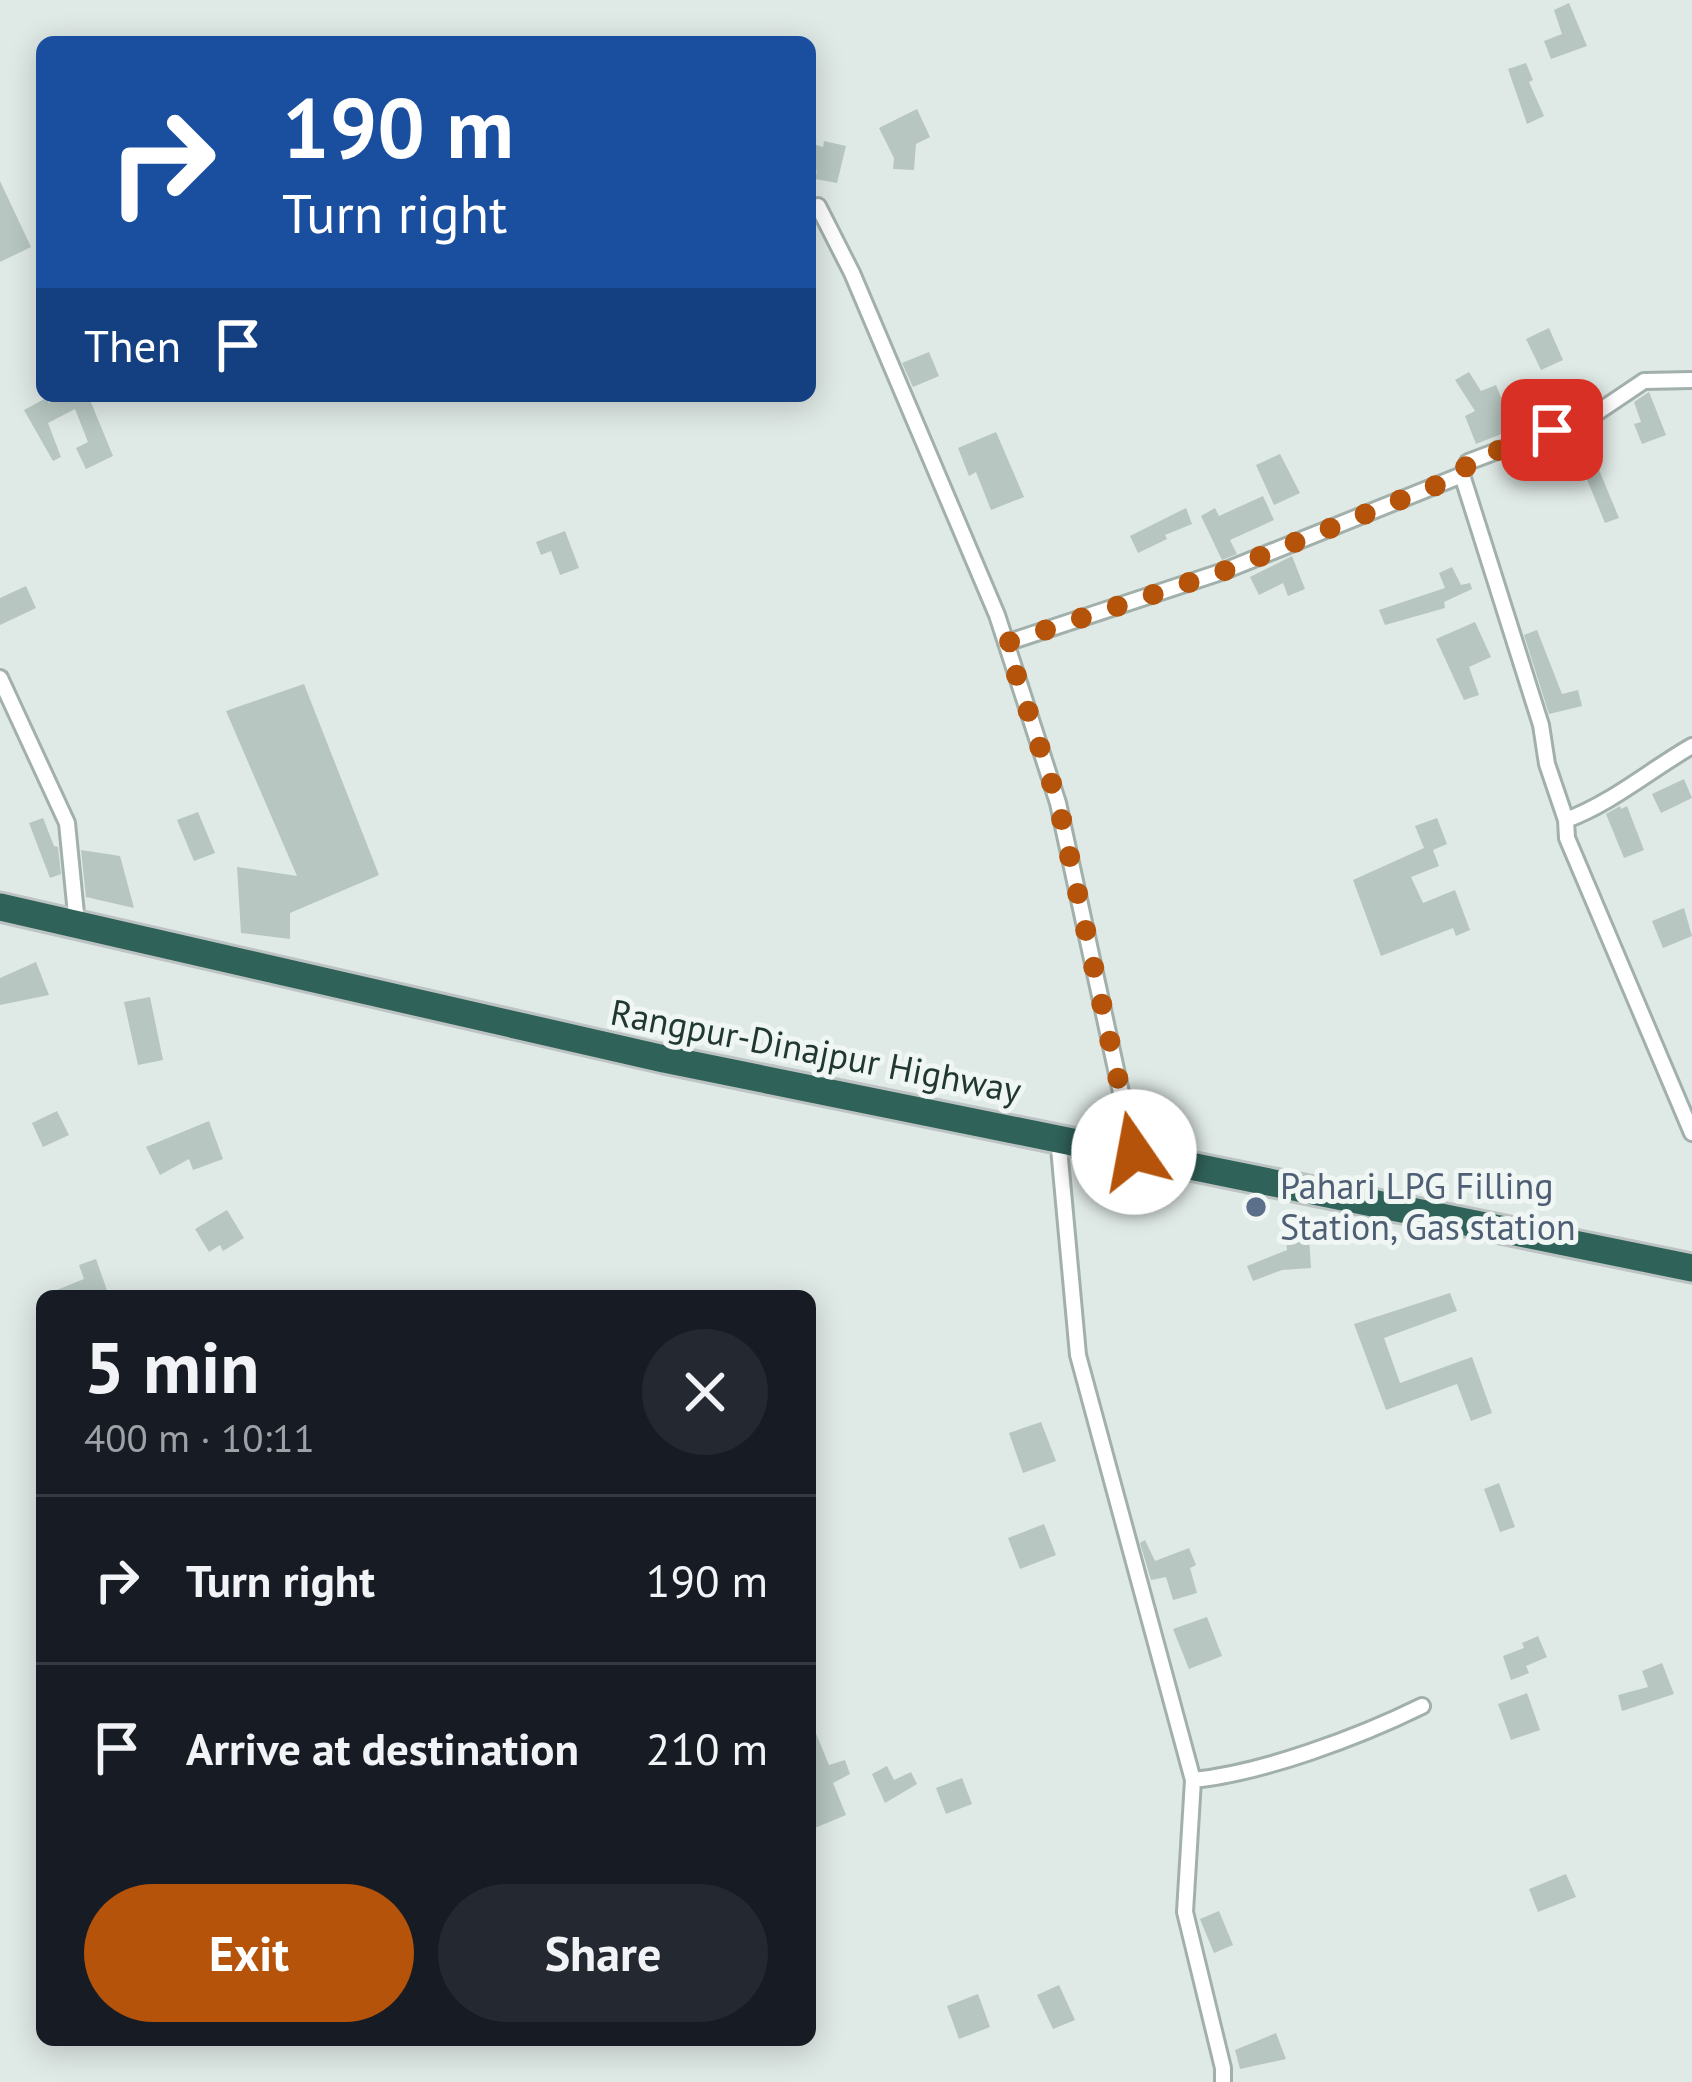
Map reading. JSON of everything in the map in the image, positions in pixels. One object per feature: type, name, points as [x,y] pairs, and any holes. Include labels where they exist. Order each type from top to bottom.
[{"type":"highway","name":"Rangpur-Dinajpur Highway","points":[[0,907],[664,1059],[1692,1268]]},
{"type":"street","points":[[816,207],[852,273],[1006,643],[1058,803],[1134,1152]]},
{"type":"street","points":[[1692,380],[1644,381],[1594,414],[1468,462],[1462,475],[1540,724],[1567,838],[1692,1133]]},
{"type":"street","points":[[1006,643],[1224,571],[1462,475]]},
{"type":"street","points":[[0,678],[68,823],[76,924]]},
{"type":"street","points":[[1566,820],[1598,808],[1692,746]]},
{"type":"street","points":[[1058,1137],[1078,1355],[1193,1780],[1185,1912],[1223,2082]]},
{"type":"street","points":[[1193,1780],[1223,1777],[1379,1727],[1422,1706]]},
{"type":"building","points":[[1569,3],[1587,46],[1551,59],[1544,41],[1562,34],[1554,10]]},
{"type":"building","points":[[1526,63],[1544,116],[1527,124],[1508,69]]},
{"type":"building","points":[[917,109],[930,137],[916,144],[914,170],[893,169],[894,158],[879,128]]},
{"type":"building","points":[[824,141],[846,146],[837,183],[816,179],[816,145],[823,147]]},
{"type":"building","points":[[0,181],[31,247],[0,262]]},
{"type":"building","points":[[1549,328],[1563,360],[1541,370],[1526,339]]},
{"type":"building","points":[[929,352],[939,376],[913,387],[902,363]]},
{"type":"building","points":[[1469,372],[1481,391],[1496,385],[1514,429],[1476,444],[1465,416],[1475,411],[1455,380]]},
{"type":"building","points":[[1649,392],[1666,435],[1642,444],[1634,424],[1641,422],[1634,402]]},
{"type":"building","points":[[39,402],[91,402],[113,456],[86,469],[76,448],[88,442],[75,409],[48,423],[61,457],[53,461],[24,410]]},
{"type":"building","points":[[996,432],[1024,497],[991,510],[976,472],[969,476],[958,448]]},
{"type":"building","points":[[1280,454],[1300,493],[1274,505],[1256,465]]},
{"type":"building","points":[[1597,465],[1619,518],[1605,523],[1583,470]]},
{"type":"building","points":[[1263,496],[1274,520],[1230,540],[1237,554],[1222,560],[1201,516],[1215,508],[1219,516]]},
{"type":"building","points":[[1186,508],[1192,524],[1138,553],[1130,536]]},
{"type":"building","points":[[565,531],[579,568],[560,575],[551,551],[541,555],[536,542]]},
{"type":"building","points":[[1292,556],[1305,589],[1288,596],[1283,583],[1259,595],[1250,577]]},
{"type":"building","points":[[1452,567],[1461,585],[1470,583],[1472,589],[1444,602],[1445,608],[1385,625],[1379,610],[1445,588],[1439,573]]},
{"type":"building","points":[[26,586],[36,608],[0,625],[0,598]]},
{"type":"building","points":[[1475,622],[1491,657],[1469,667],[1479,695],[1464,700],[1436,639]]},
{"type":"building","points":[[1537,630],[1562,694],[1578,690],[1582,706],[1549,714],[1524,635]]},
{"type":"building","points":[[304,684],[379,875],[290,913],[290,939],[241,933],[237,867],[297,876],[226,711]]},
{"type":"building","points":[[1684,779],[1692,798],[1661,813],[1652,794]]},
{"type":"building","points":[[1627,806],[1644,850],[1624,858],[1606,814]]},
{"type":"building","points":[[198,812],[215,853],[194,861],[177,820]]},
{"type":"building","points":[[43,818],[58,847],[61,874],[50,878],[29,823]]},
{"type":"building","points":[[1437,818],[1447,844],[1433,850],[1439,866],[1411,877],[1423,903],[1455,890],[1470,930],[1456,936],[1453,928],[1381,956],[1353,880],[1424,848],[1415,826]]},
{"type":"building","points":[[81,850],[120,856],[134,908],[86,897]]},
{"type":"building","points":[[1684,908],[1692,936],[1663,948],[1652,921]]},
{"type":"building","points":[[36,962],[49,995],[0,1005],[0,978]]},
{"type":"building","points":[[150,997],[163,1060],[138,1065],[124,1002]]},
{"type":"building","points":[[57,1111],[69,1135],[43,1147],[32,1123]]},
{"type":"building","points":[[209,1121],[223,1159],[193,1170],[189,1159],[160,1175],[146,1147]]},
{"type":"building","points":[[227,1210],[244,1238],[223,1251],[220,1245],[209,1252],[195,1229]]},
{"type":"building","points":[[1309,1238],[1311,1268],[1282,1270],[1253,1281],[1247,1266],[1287,1250],[1286,1240]]},
{"type":"building","points":[[96,1259],[107,1290],[57,1290],[84,1279],[79,1265]]},
{"type":"building","points":[[1450,1293],[1457,1311],[1384,1338],[1400,1383],[1472,1357],[1492,1413],[1471,1421],[1457,1384],[1386,1410],[1354,1324]]},
{"type":"building","points":[[1041,1422],[1056,1461],[1023,1473],[1009,1433]]},
{"type":"building","points":[[1499,1483],[1515,1527],[1500,1532],[1484,1489]]},
{"type":"building","points":[[1044,1524],[1056,1555],[1020,1569],[1008,1538]]},
{"type":"building","points":[[1145,1540],[1155,1561],[1189,1548],[1196,1565],[1190,1568],[1197,1593],[1173,1600],[1166,1577],[1151,1580],[1140,1543]]},
{"type":"building","points":[[1207,1617],[1222,1656],[1189,1669],[1173,1629]]},
{"type":"building","points":[[1538,1636],[1547,1657],[1526,1666],[1529,1673],[1511,1680],[1503,1656]]},
{"type":"building","points":[[1662,1663],[1674,1694],[1622,1711],[1618,1695],[1648,1687],[1642,1671]]},
{"type":"building","points":[[1527,1693],[1540,1730],[1511,1740],[1498,1704]]},
{"type":"building","points":[[816,1734],[829,1765],[845,1760],[850,1774],[833,1783],[846,1815],[816,1828]]},
{"type":"building","points":[[887,1766],[894,1780],[911,1772],[917,1784],[885,1803],[872,1774]]},
{"type":"building","points":[[962,1778],[972,1804],[946,1814],[936,1788]]},
{"type":"building","points":[[1566,1874],[1576,1897],[1538,1912],[1529,1889]]},
{"type":"building","points":[[1219,1911],[1233,1945],[1214,1953],[1200,1919]]},
{"type":"building","points":[[1059,1985],[1075,2020],[1053,2029],[1037,1995]]},
{"type":"building","points":[[978,1994],[990,2027],[959,2039],[947,2006]]},
{"type":"building","points":[[1276,2033],[1286,2059],[1240,2069],[1235,2050]]},
{"type":"place","name":"Pahari LPG Filling Station, Gas station","points":[[1256,1207]]},
{"type":"route","points":[[1134,1152],[1058,803],[1006,643],[1224,571],[1462,475],[1468,462],[1552,430]]}]
